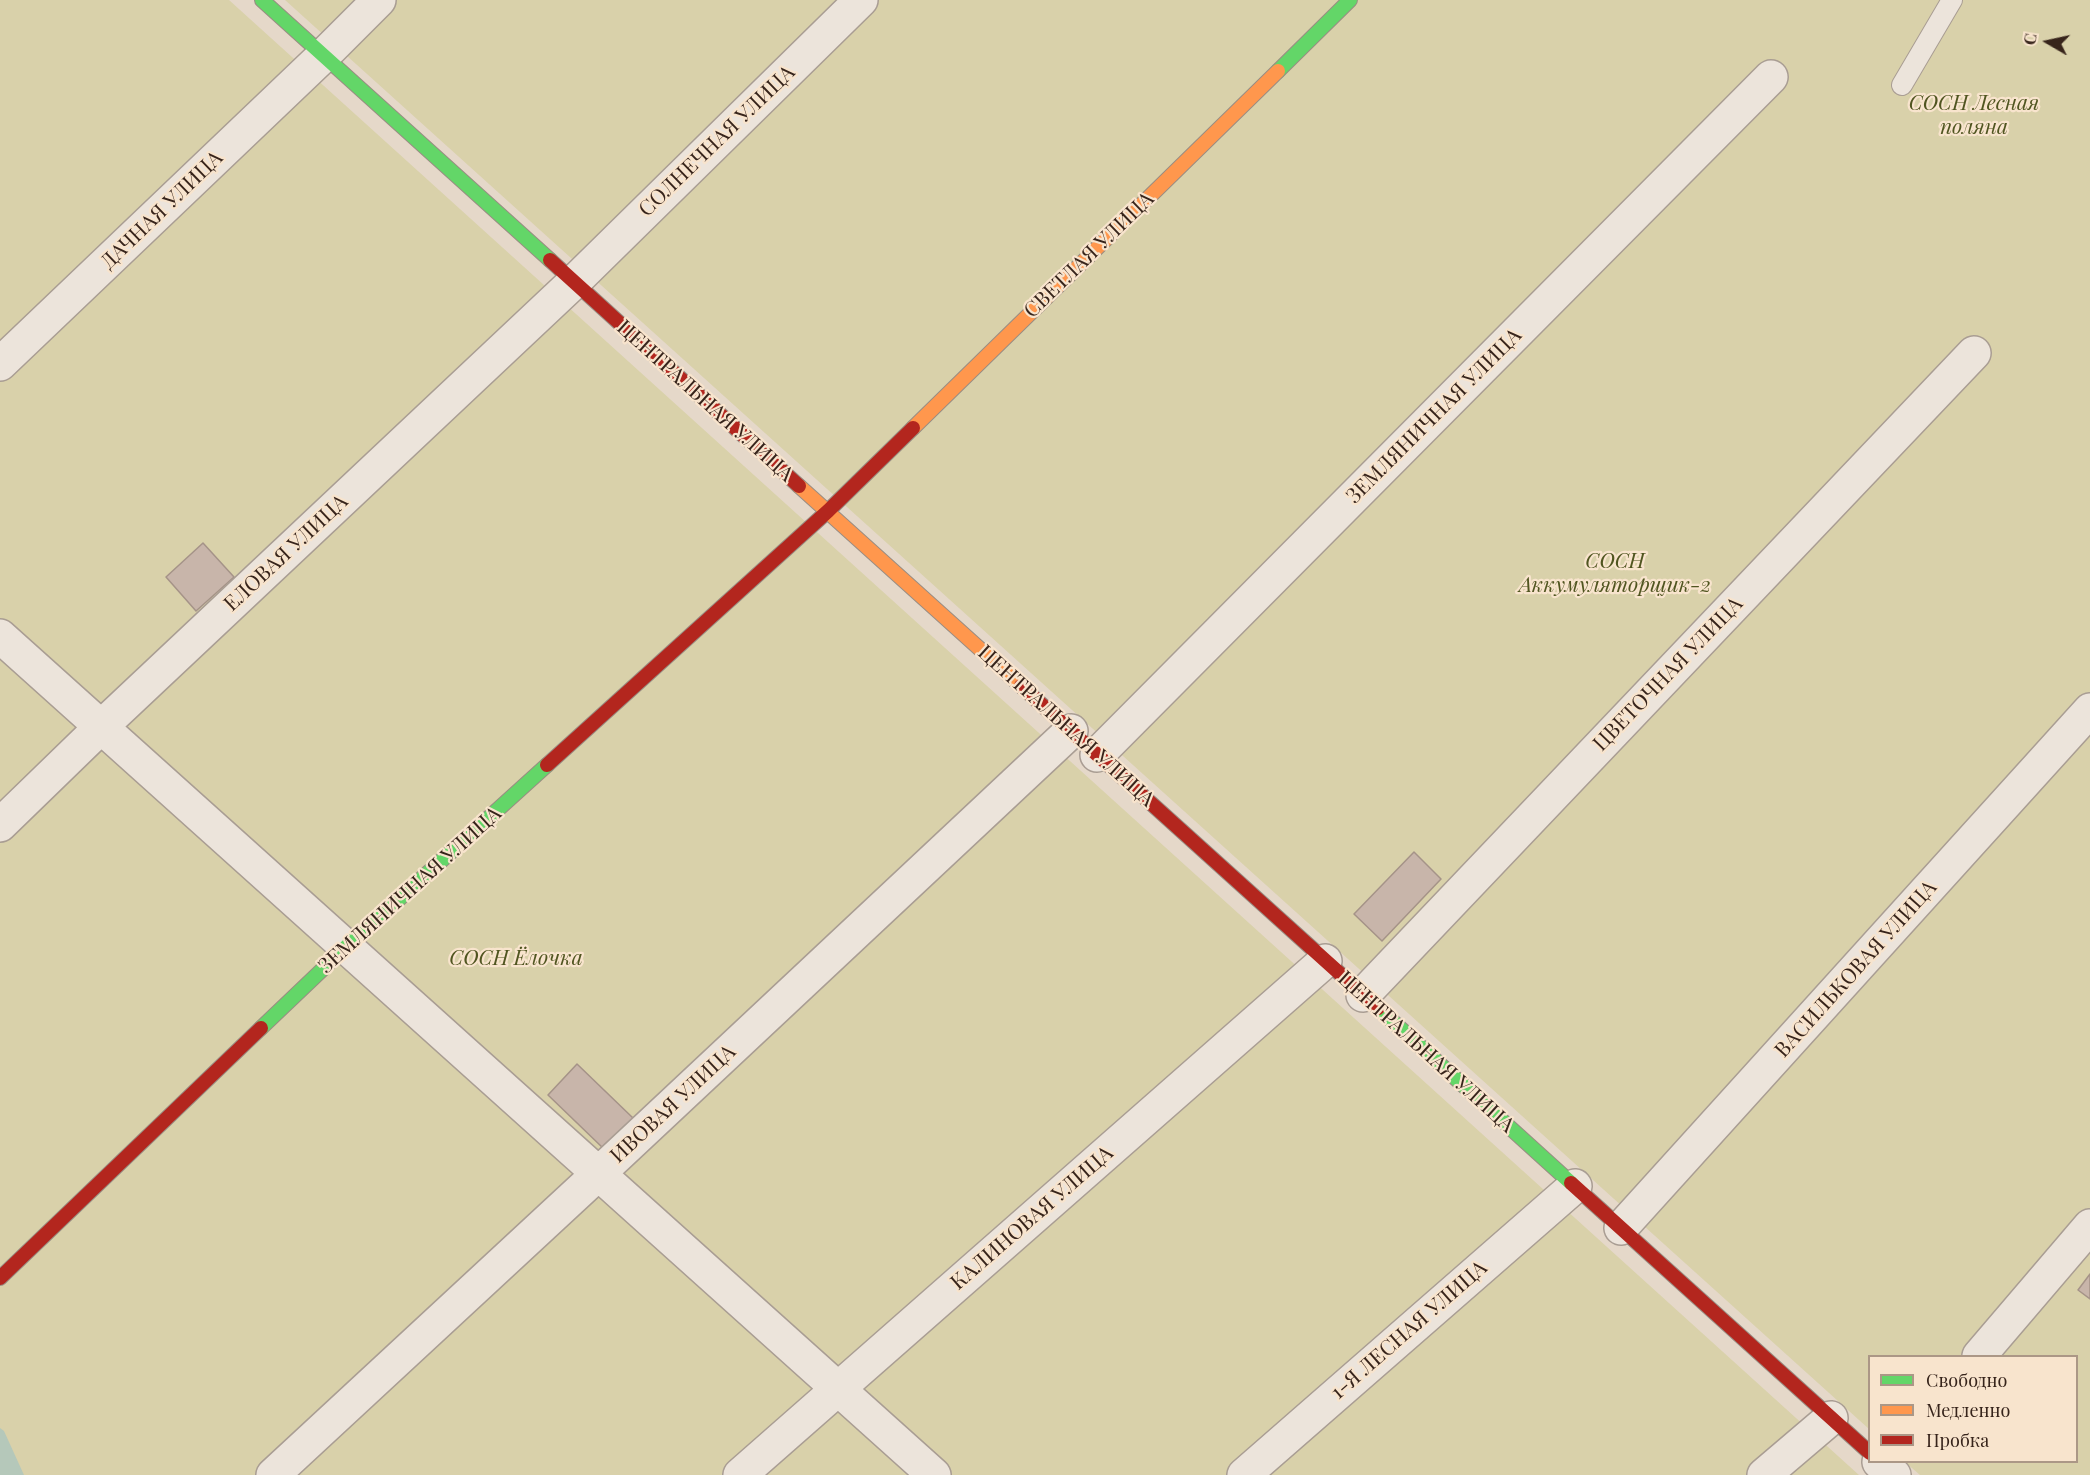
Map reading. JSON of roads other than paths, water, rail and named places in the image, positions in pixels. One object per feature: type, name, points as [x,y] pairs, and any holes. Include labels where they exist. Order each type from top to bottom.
[{"type":"street","name":"ЦЕНТРАЛЬНАЯ УЛИЦА","points":[[262,0],[1868,1449]]},
{"type":"street","name":"ДАЧНАЯ УЛИЦА","points":[[0,364],[324,56],[379,0]]},
{"type":"street","name":"СОЛНЕЧНАЯ УЛИЦА","points":[[574,282],[861,0]]},
{"type":"street","name":"СВЕТЛАЯ УЛИЦА","points":[[828,511],[1350,0]]},
{"type":"street","name":"ЗЕМЛЯНИЧНАЯ УЛИЦА","points":[[1097,755],[1771,76]]},
{"type":"street","name":"ЕЛОВАЯ УЛИЦА","points":[[0,825],[574,282]]},
{"type":"street","name":"ЦВЕТОЧНАЯ УЛИЦА","points":[[1363,995],[1974,353]]},
{"type":"street","name":"ЗЕМЛЯНИЧНАЯ УЛИЦА","points":[[0,1278],[346,947],[828,511]]},
{"type":"street","points":[[0,636],[934,1475]]},
{"type":"street","name":"ВАСИЛЬКОВАЯ УЛИЦА","points":[[1621,1228],[2090,710]]},
{"type":"street","name":"ИВОВАЯ УЛИЦА","points":[[273,1475],[1071,731]]},
{"type":"street","name":"КАЛИНОВАЯ УЛИЦА","points":[[740,1475],[1326,961]]},
{"type":"street","name":"1-Я ЛЕСНАЯ УЛИЦА","points":[[1244,1475],[1575,1186]]},
{"type":"street","points":[[1980,1355],[2090,1226]]},
{"type":"street","points":[[1764,1475],[1831,1418]]},
{"type":"lane","points":[[1902,85],[1952,0]]},
{"type":"park label","name":"СОСН Лесная поляна","points":[[1974,115]]},
{"type":"park label","name":"СОСН Аккумуляторщик-2","points":[[1615,573]]},
{"type":"park label","name":"СОСН Ёлочка","points":[[516,958]]}]
